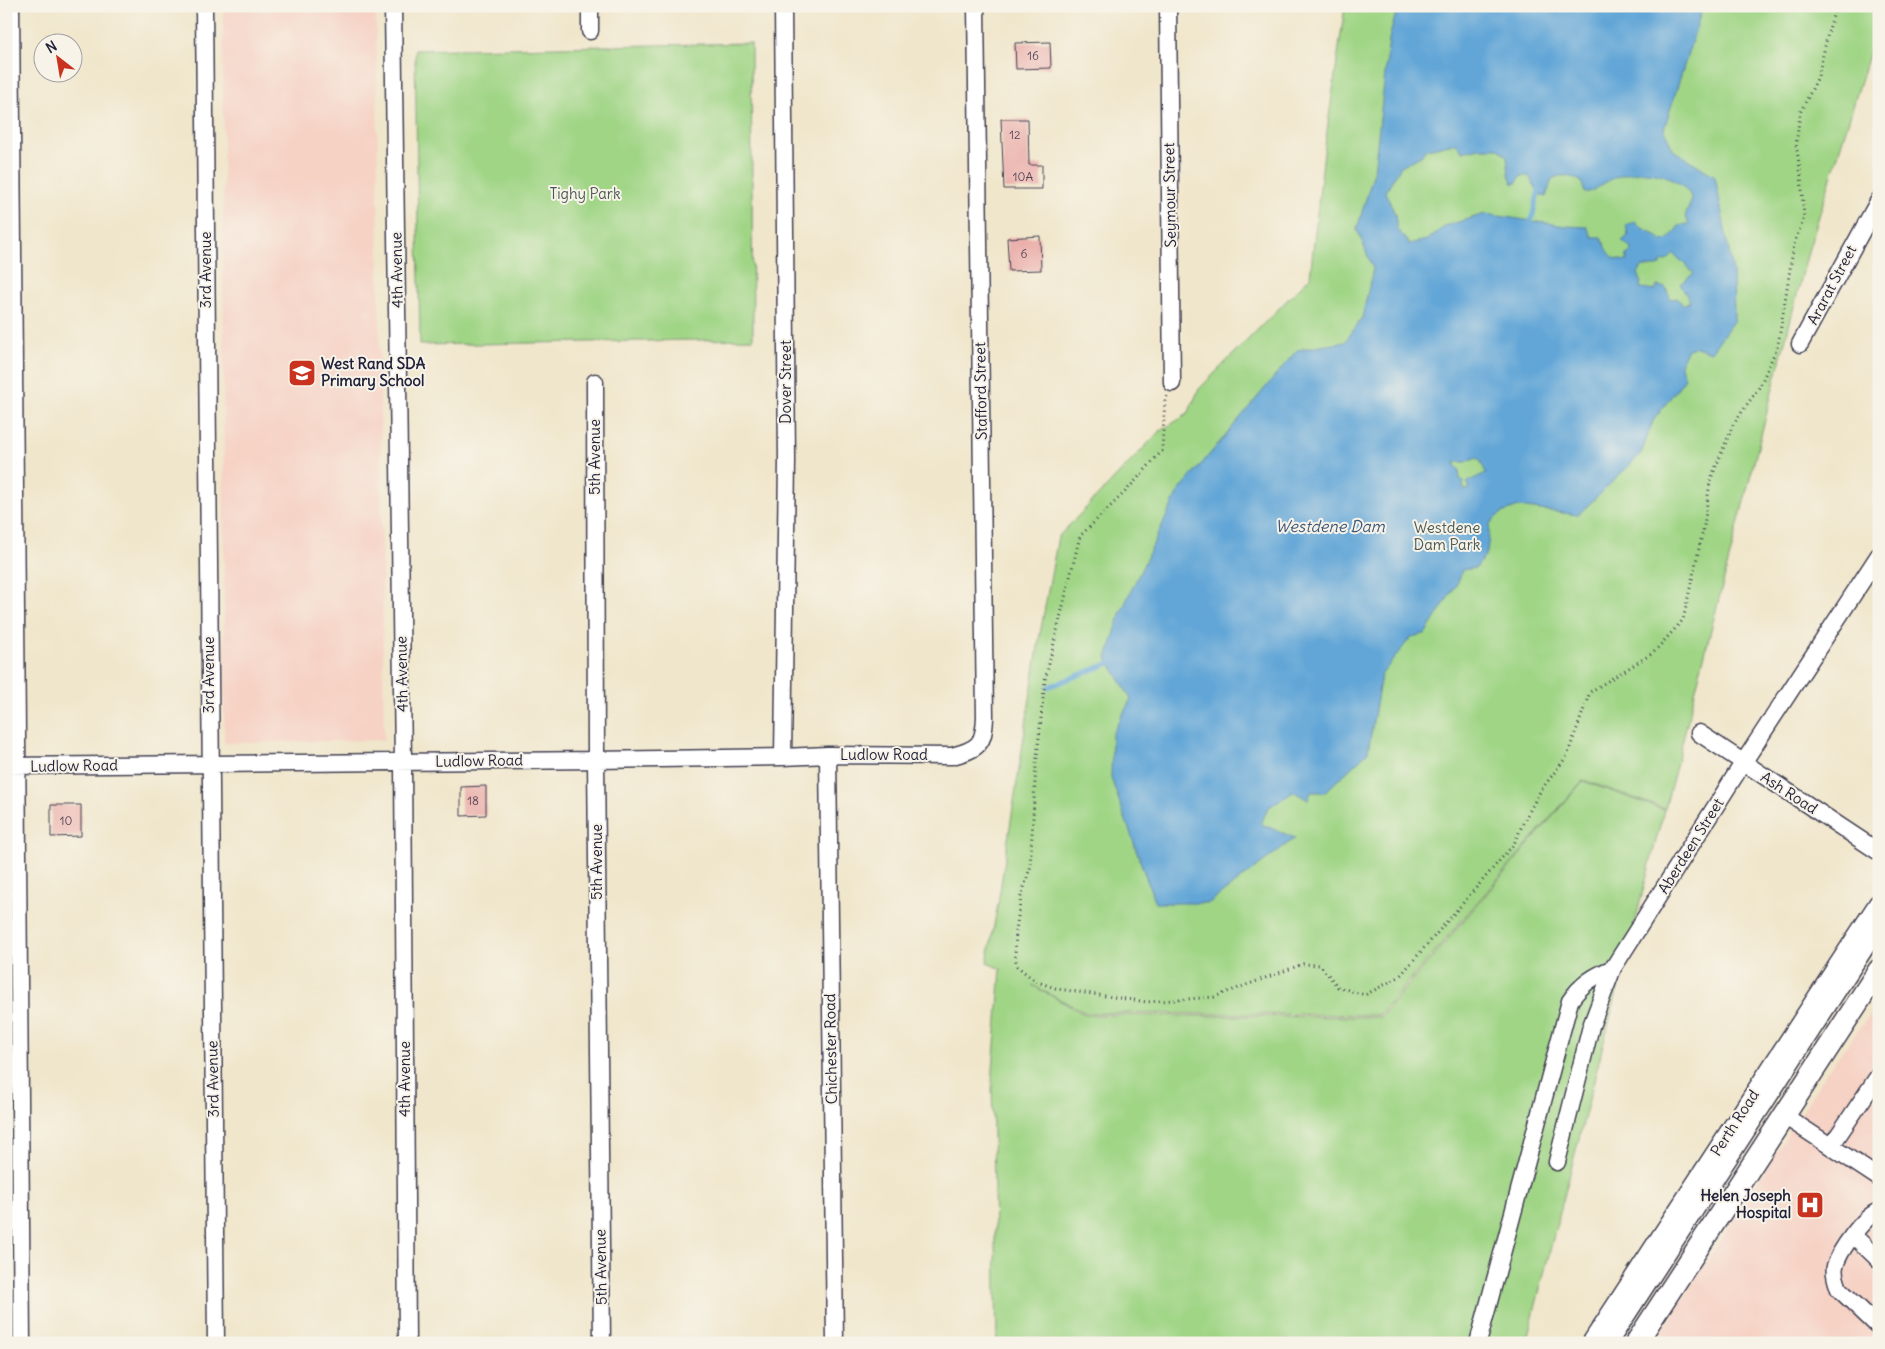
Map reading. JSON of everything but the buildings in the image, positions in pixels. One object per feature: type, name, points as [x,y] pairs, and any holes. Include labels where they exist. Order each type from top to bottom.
[{"type":"main road","name":"Perth Road","points":[[1593,1343],[1879,905]]},
{"type":"main road","points":[[1636,1343],[1879,970]]},
{"type":"street","points":[[11,6],[12,766],[22,1343]]},
{"type":"street","name":"3rd Avenue","points":[[204,6],[216,1343]]},
{"type":"street","name":"4th Avenue","points":[[393,6],[403,762],[407,1343]]},
{"type":"street","points":[[590,6],[590,32]]},
{"type":"street","name":"Dover Street","points":[[783,6],[787,460],[783,757]]},
{"type":"street","name":"Stafford Street","points":[[952,756],[970,752],[979,744],[984,734],[985,717],[976,6]]},
{"type":"street","name":"Seymour Street","points":[[1168,6],[1172,383]]},
{"type":"street","name":"Ararat Street","points":[[1800,344],[1878,205]]},
{"type":"street","name":"5th Avenue","points":[[595,382],[596,760],[602,1343]]},
{"type":"street","name":"Aberdeen Street","points":[[1557,1162],[1591,1026],[1613,968],[1879,555]]},
{"type":"street","name":"Ash Road","points":[[1699,733],[1879,852]]},
{"type":"street","name":"Ludlow Road","points":[[12,766],[596,760],[828,755],[952,756]]},
{"type":"street","name":"Chichester Road","points":[[828,755],[834,1343]]},
{"type":"street","points":[[1610,1343],[1879,927]]},
{"type":"street","points":[[1478,1343],[1570,1001],[1584,983],[1613,968]]},
{"type":"street","points":[[1831,1146],[1879,1074]]},
{"type":"street","points":[[1783,1115],[1878,1175]]},
{"type":"street","points":[[1879,1211],[1874,1213],[1854,1235],[1840,1255],[1834,1268],[1839,1290],[1879,1327]]},
{"type":"street","points":[[1854,1235],[1879,1260]]},
{"type":"path","points":[[1172,383],[1165,401],[1162,451],[1126,491],[1080,536],[1045,680],[1036,766],[1030,868],[1016,930],[1015,957],[1018,966],[1035,981],[1058,989],[1147,1002],[1214,997],[1304,964],[1320,965],[1338,987],[1364,994],[1399,977],[1514,844],[1541,790],[1567,756],[1590,692],[1653,653],[1684,620],[1704,526],[1710,481],[1733,425],[1760,386],[1778,345],[1794,244],[1804,218],[1801,175],[1796,145],[1800,113],[1818,77],[1836,6]]},
{"type":"shaded area","name":"West Rand SDA Primary School","points":[[223,6],[376,6],[384,740],[224,743]]},
{"type":"shaded area","name":"Helen Joseph Hospital","points":[[1879,1003],[1879,1343],[1655,1343],[1830,1067]]},
{"type":"green space","name":"Westdene Dam Park","points":[[1345,6],[1879,6],[1879,23],[1809,248],[1665,809],[1583,780],[1380,1015],[1086,1013],[1032,985],[1086,1015],[1381,1017],[1583,781],[1664,810],[1526,1343],[997,1343],[992,1082],[1001,969],[987,963],[1040,634],[1058,537],[1160,431],[1188,414],[1199,389],[1310,277],[1324,152]]},
{"type":"green space","name":"Tighy Park","points":[[751,43],[753,339],[420,345],[415,50]]},
{"type":"water","name":"Westdene Dam","points":[[1398,6],[1703,6],[1664,129],[1673,150],[1715,176],[1733,272],[1734,320],[1711,352],[1696,347],[1688,349],[1680,364],[1685,378],[1653,421],[1641,454],[1578,515],[1519,507],[1504,512],[1490,524],[1487,553],[1476,568],[1462,570],[1458,582],[1425,634],[1411,637],[1381,675],[1368,752],[1325,792],[1311,792],[1308,800],[1293,791],[1268,808],[1261,824],[1295,838],[1209,903],[1155,903],[1111,778],[1112,734],[1131,699],[1107,658],[1121,612],[1178,492],[1297,350],[1345,342],[1362,318],[1373,269],[1357,229],[1374,172],[1389,39]],"holes":[[[1456,143],[1463,152],[1479,148],[1498,148],[1507,156],[1512,183],[1516,183],[1521,176],[1529,176],[1540,195],[1546,197],[1552,179],[1559,176],[1581,181],[1585,193],[1621,175],[1638,172],[1662,175],[1677,182],[1689,193],[1692,200],[1685,216],[1689,224],[1679,226],[1669,239],[1662,241],[1635,222],[1626,225],[1628,236],[1622,241],[1630,247],[1631,252],[1626,255],[1628,261],[1613,257],[1601,237],[1592,237],[1587,227],[1566,226],[1485,214],[1445,226],[1427,240],[1409,244],[1397,229],[1395,214],[1385,192],[1401,166],[1421,156],[1426,149]],[[1674,254],[1694,273],[1680,284],[1690,301],[1683,305],[1677,298],[1671,299],[1665,287],[1657,286],[1656,290],[1640,288],[1641,281],[1638,273],[1642,267],[1658,267],[1662,262],[1668,260]],[[1476,457],[1480,460],[1486,473],[1467,482],[1470,489],[1465,490],[1464,482],[1460,479],[1459,469],[1455,465],[1456,462],[1466,462]]]},
{"type":"waterway","points":[[1530,226],[1540,186]]},
{"type":"waterway","points":[[1048,687],[1115,661]]},
{"type":"place","name":"West Rand SDA Primary School","points":[[302,373]]},
{"type":"place","name":"Helen Joseph Hospital","points":[[1810,1205]]}]
